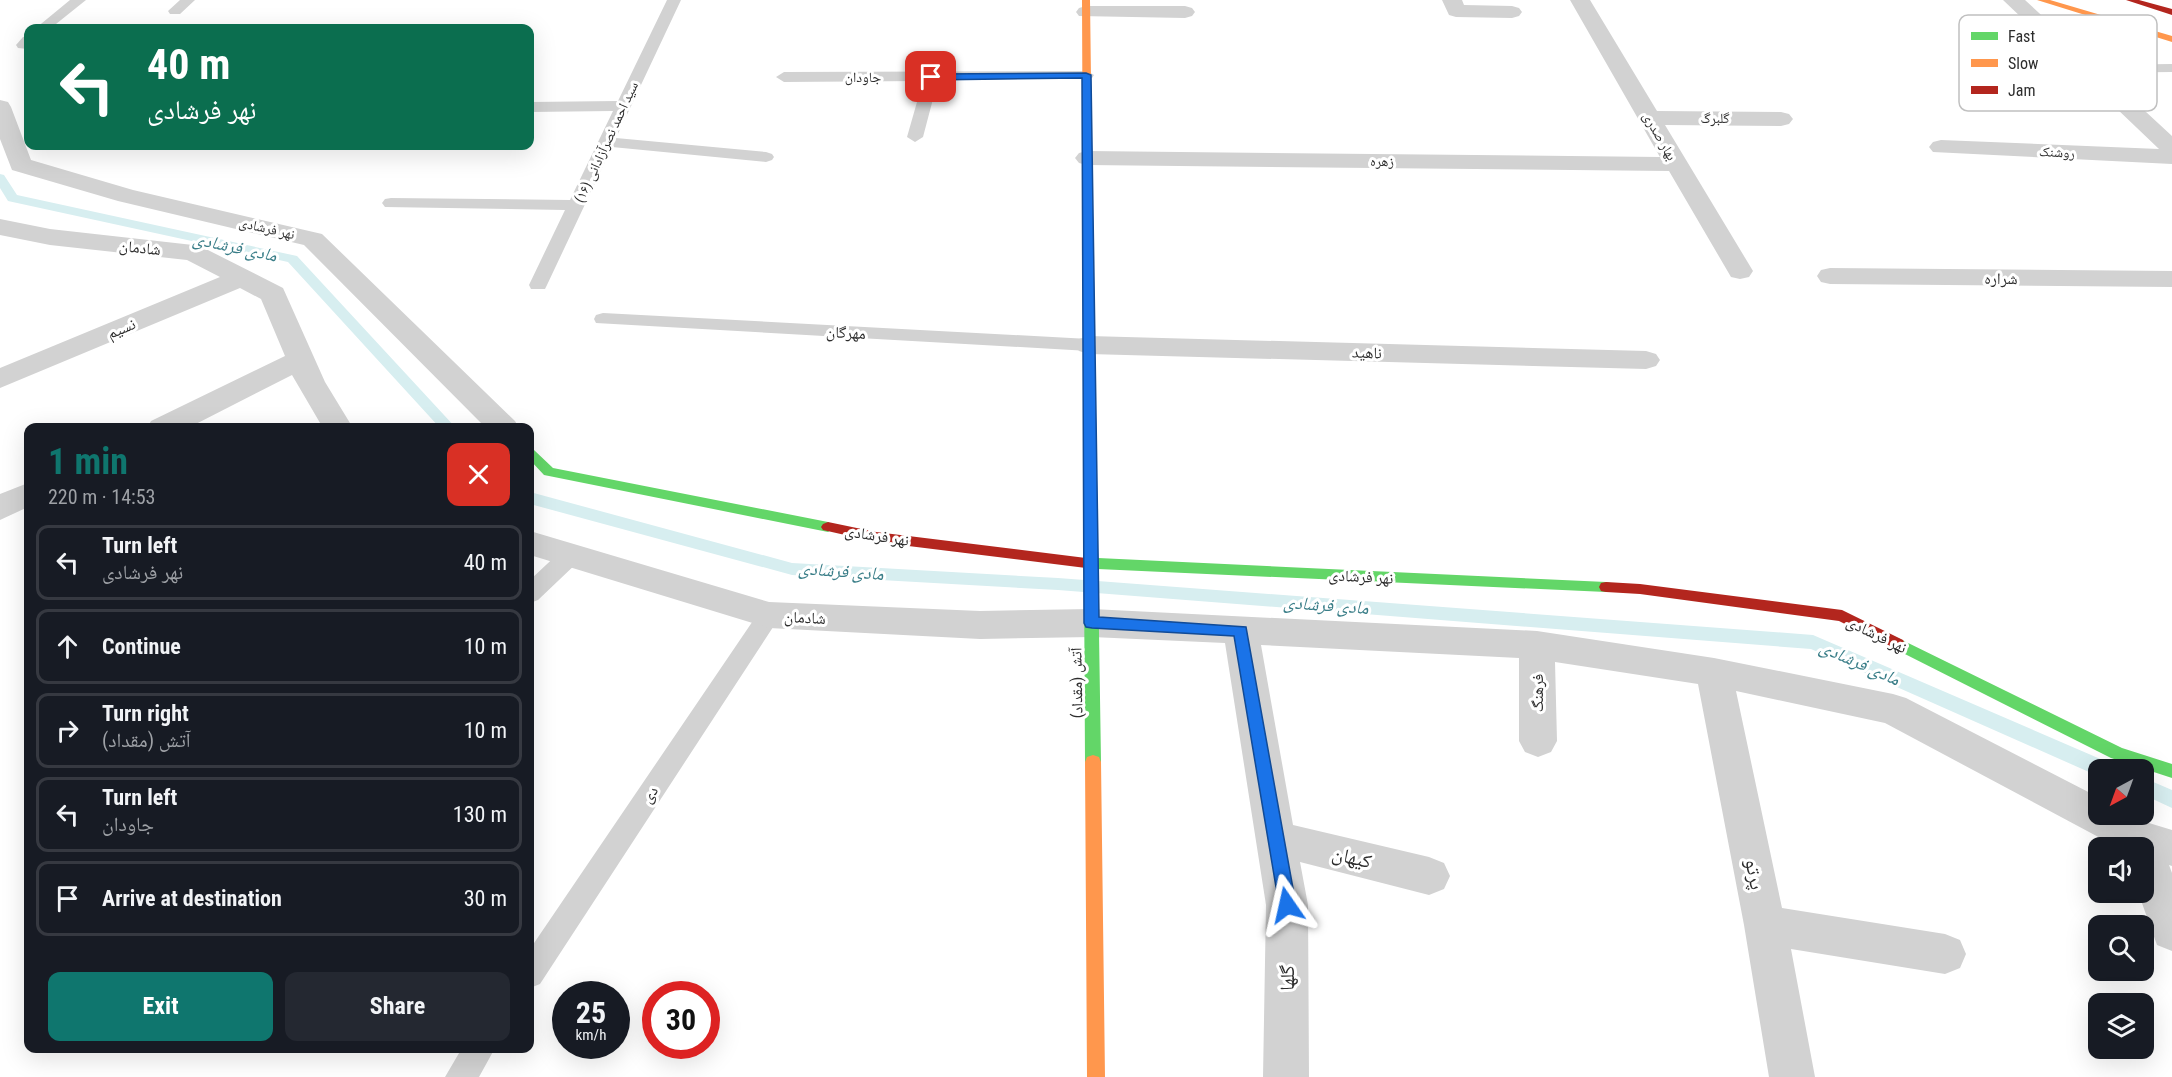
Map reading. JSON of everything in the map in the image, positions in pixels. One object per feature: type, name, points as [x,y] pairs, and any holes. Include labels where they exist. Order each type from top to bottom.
[{"type":"main road","points":[[2041,0],[2091,15]]},
{"type":"main road","points":[[2130,0],[2172,12]]},
{"type":"main road","name":"آتش (مقداد)","points":[[1086,6],[1096,1077]]},
{"type":"main road","points":[[2157,35],[2172,39]]},
{"type":"main road","name":"نهر فرشادی","points":[[534,457],[549,472],[876,537],[1091,567],[1640,589],[1842,616],[2117,753],[2172,771]]},
{"type":"street","points":[[1452,0],[1456,11],[1512,12]]},
{"type":"street","name":"بهار صدری","points":[[1580,0],[1740,271]]},
{"type":"street","points":[[2013,0],[2029,15]]},
{"type":"street","points":[[1086,6],[1185,12]]},
{"type":"street","name":"نهر فرشادی","points":[[0,106],[21,165],[128,196],[313,239],[499,423]]},
{"type":"street","points":[[2131,111],[2172,150]]},
{"type":"street","name":"گلبرگ","points":[[1650,118],[1781,119]]},
{"type":"street","name":"روشنک","points":[[1941,147],[2172,157]]},
{"type":"street","name":"زهره","points":[[1087,158],[1676,164]]},
{"type":"street","name":"شادمان","points":[[0,227],[50,237],[193,253],[273,294],[310,382],[335,423]]},
{"type":"street","name":"شراره","points":[[1830,276],[2172,279]]},
{"type":"street","name":"نسیم","points":[[0,379],[241,278]]},
{"type":"street","name":"ناهید","points":[[1089,345],[1646,360]]},
{"type":"street","points":[[172,423],[300,359]]},
{"type":"street","points":[[0,508],[24,496]]},
{"type":"street","name":"شادمان","points":[[534,544],[769,615],[980,625],[1092,613],[1157,626],[1241,631]]},
{"type":"street","points":[[1241,631],[1537,645],[1714,672],[1893,709],[2132,837]]},
{"type":"street","name":"گلها","points":[[1241,631],[1287,905],[1286,1077]]},
{"type":"street","name":"فرهنگ","points":[[1537,645],[1538,741]]},
{"type":"street","name":"پرتو","points":[[1714,672],[1765,925],[1792,1077]]},
{"type":"street","name":"کیهان","points":[[1275,838],[1429,876]]},
{"type":"street","points":[[2154,865],[2172,932]]},
{"type":"street","points":[[1765,925],[1945,954]]},
{"type":"lane","points":[[48,24],[79,0]]},
{"type":"lane","points":[[175,11],[188,0]]},
{"type":"lane","name":"سید احمد نصرآزادانی (۱۶)","points":[[538,285],[674,0]]},
{"type":"lane","points":[[2157,68],[2172,68]]},
{"type":"lane","name":"جاودان","points":[[784,77],[1086,75]]},
{"type":"lane","points":[[915,137],[931,77]]},
{"type":"lane","points":[[534,107],[623,106]]},
{"type":"lane","points":[[606,142],[766,157]]},
{"type":"lane","points":[[391,204],[576,204]]},
{"type":"lane","name":"مهرگان","points":[[603,319],[1089,345]]},
{"type":"lane","points":[[534,590],[571,555]]},
{"type":"lane","name":"دی","points":[[534,968],[769,615]]},
{"type":"lane","points":[[461,1077],[477,1053]]},
{"type":"waterway","name":"مادی فرشادی","points":[[0,178],[12,198],[292,259],[444,423]]},
{"type":"waterway","name":"مادی فرشادی","points":[[534,499],[792,569],[1058,584],[1813,642],[2088,763]]},
{"type":"waterway","name":"مادی فرشادی","points":[[2154,791],[2172,799]]},
{"type":"traffic: fast","points":[[534,457],[549,472],[828,527]]},
{"type":"traffic: fast","points":[[1090,482],[1093,762]]},
{"type":"traffic: fast","points":[[1086,563],[1606,587]]},
{"type":"traffic: fast","points":[[1898,644],[2117,753],[2172,771]]},
{"type":"traffic: slow","points":[[1086,0],[1090,482]]},
{"type":"traffic: slow","points":[[2041,0],[2091,15]]},
{"type":"traffic: slow","points":[[2157,35],[2172,39]]},
{"type":"traffic: slow","points":[[1093,762],[1096,1077]]},
{"type":"traffic: jam","points":[[2130,0],[2172,12]]},
{"type":"traffic: jam","points":[[828,527],[876,537],[1086,563]]},
{"type":"traffic: jam","points":[[1606,587],[1640,589],[1842,616],[1898,644]]},
{"type":"route","points":[[931,77],[1086,75],[1092,623],[1241,631],[1287,905]]}]
